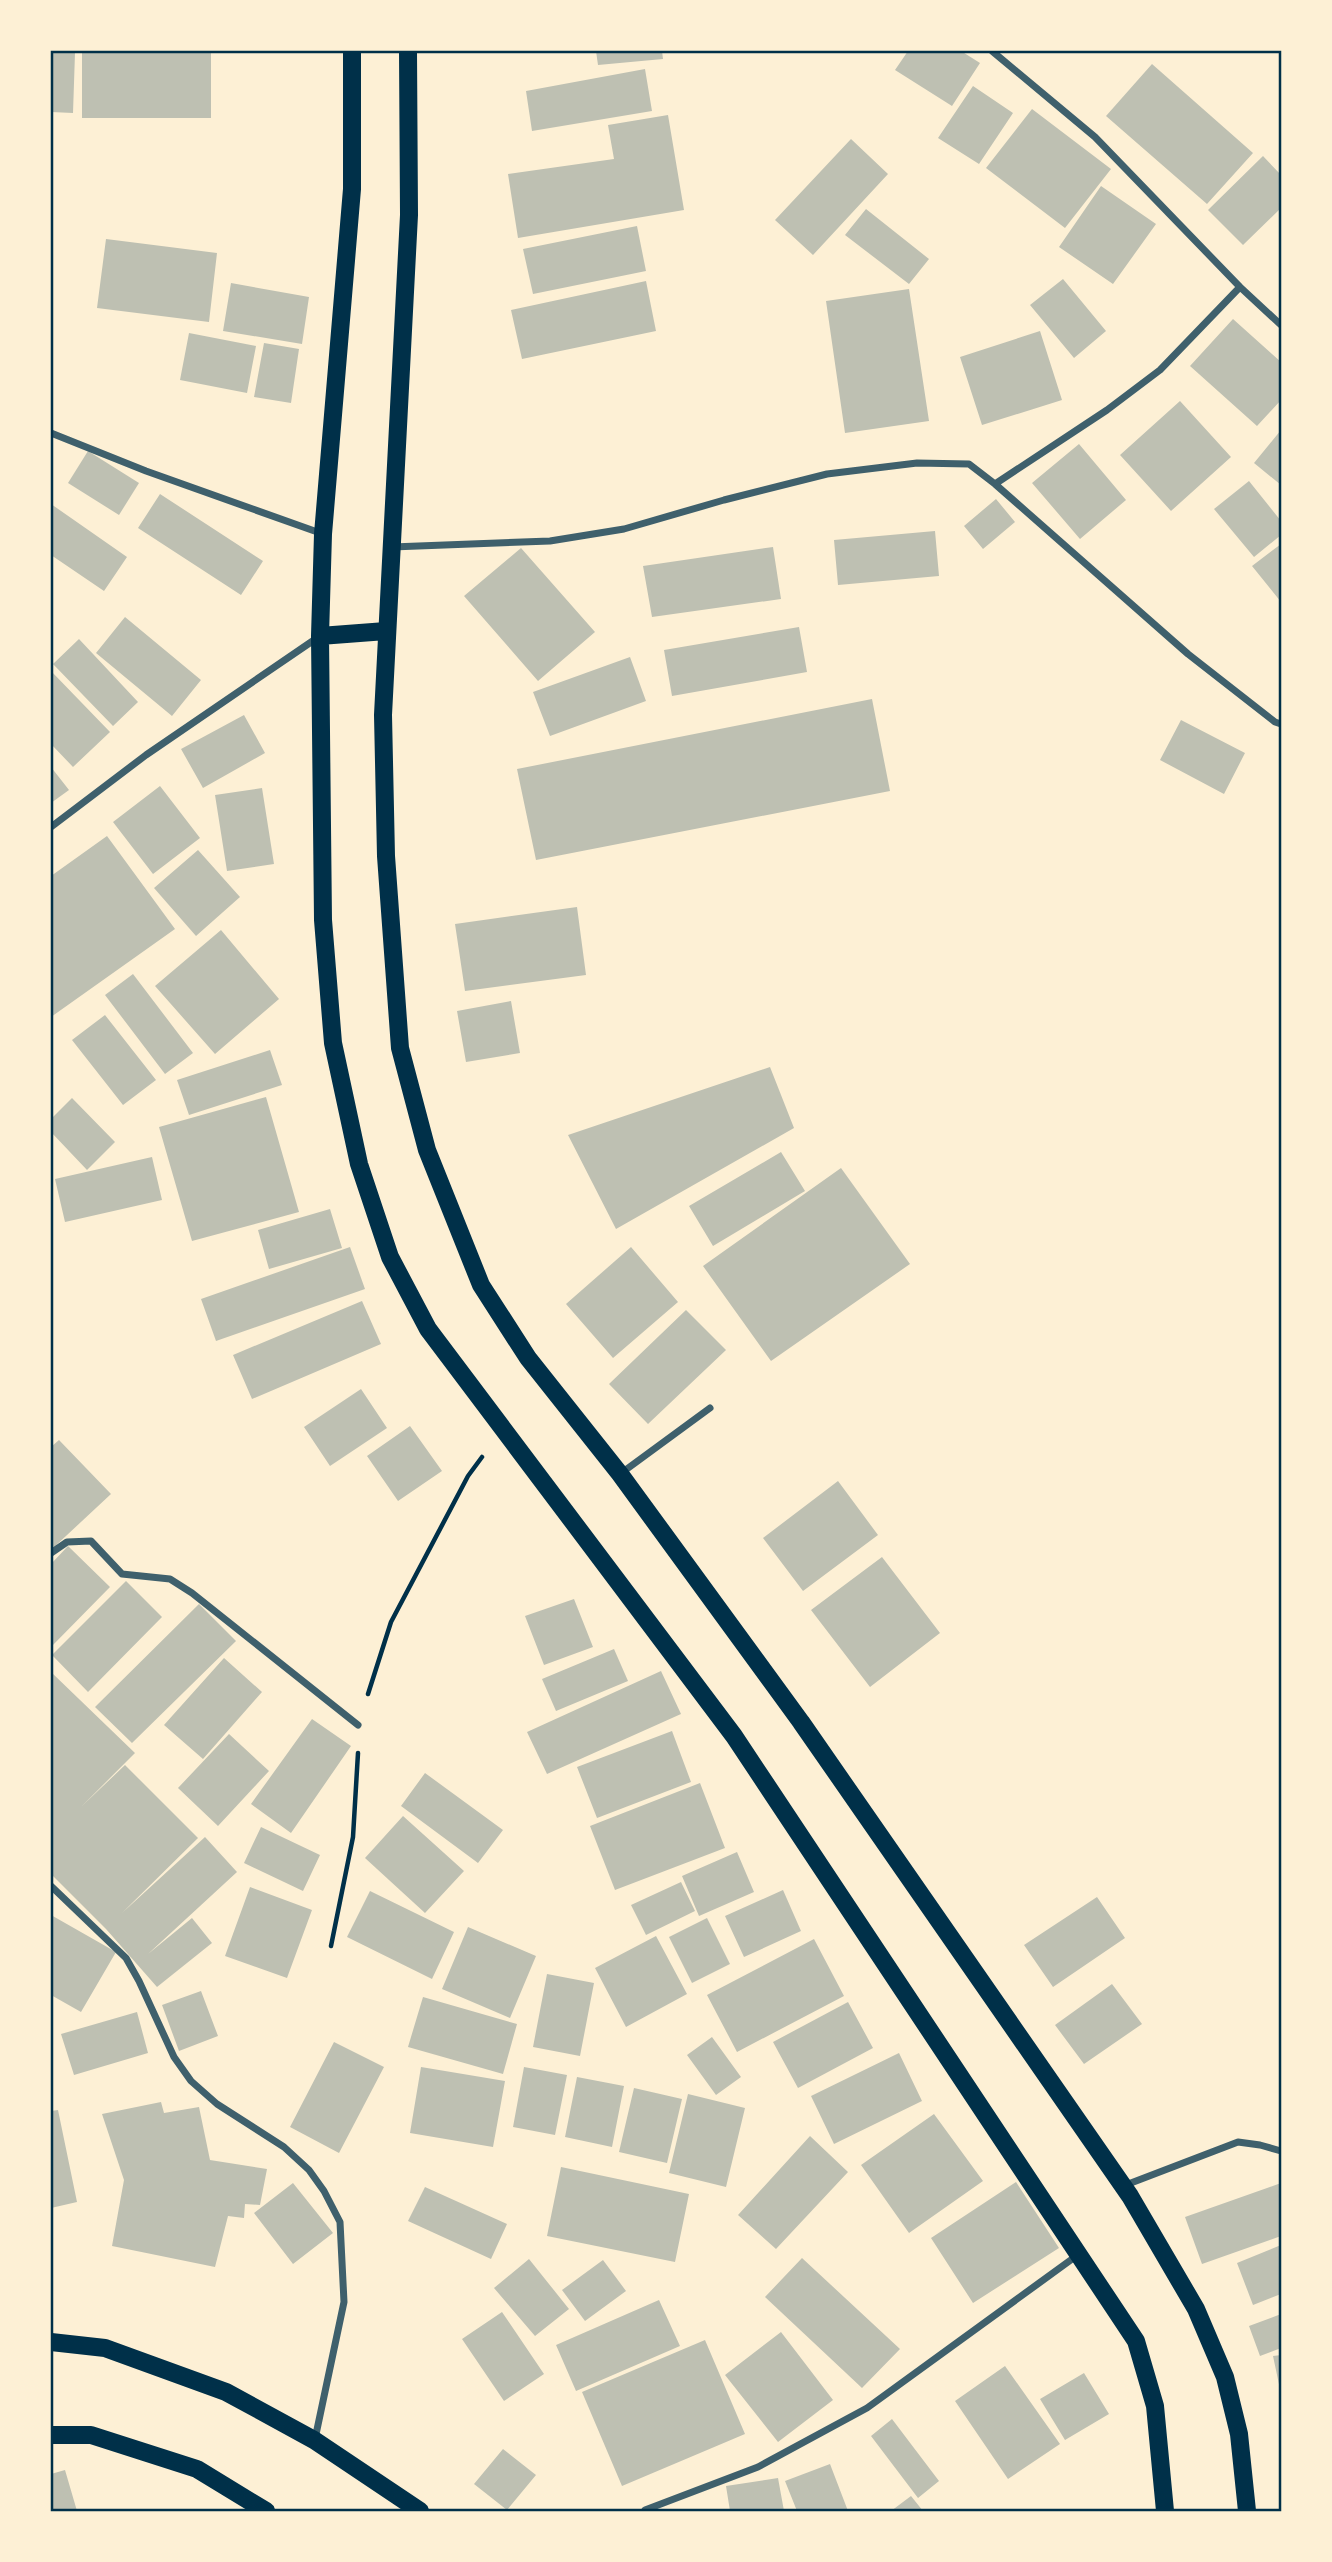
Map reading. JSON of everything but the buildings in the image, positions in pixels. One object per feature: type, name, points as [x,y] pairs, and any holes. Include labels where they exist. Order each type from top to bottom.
[{"type":"main road","points":[[352,51],[352,189],[323,534],[320,636],[323,919],[334,1044],[359,1164],[390,1257],[428,1329],[734,1736],[1136,2341],[1155,2406],[1165,2511]]},
{"type":"main road","points":[[408,51],[409,215],[383,715],[386,856],[400,1048],[427,1150],[481,1285],[528,1359],[620,1474],[801,1722],[1123,2186],[1196,2309],[1225,2378],[1240,2434],[1247,2511]]},
{"type":"main road","points":[[320,636],[386,631]]},
{"type":"main road","points":[[51,2342],[105,2348],[226,2392],[314,2440],[420,2511]]},
{"type":"main road","points":[[51,2435],[91,2435],[197,2469],[266,2511]]},
{"type":"street","points":[[992,51],[1095,137],[1281,325]]},
{"type":"street","points":[[995,484],[1107,410],[1160,370],[1240,286]]},
{"type":"street","points":[[51,433],[146,471],[323,534]]},
{"type":"street","points":[[390,547],[563,540],[624,529],[827,474],[917,463],[969,464],[1188,653],[1281,724]]},
{"type":"street","points":[[51,827],[146,755],[320,636]]},
{"type":"street","points":[[620,1474],[710,1408]]},
{"type":"street","points":[[51,1553],[67,1542],[91,1541],[122,1574],[170,1579],[192,1593],[358,1725]]},
{"type":"street","points":[[51,1886],[126,1958],[174,2057],[191,2081],[217,2104],[284,2147],[309,2169],[324,2190],[340,2222],[344,2302],[314,2440]]},
{"type":"street","points":[[1123,2186],[1238,2142],[1281,2151]]},
{"type":"street","points":[[645,2510],[758,2467],[867,2408],[1079,2254]]},
{"type":"path","points":[[331,1946],[348,1869],[356,1810],[358,1725],[391,1622],[468,1475],[503,1428]]}]
